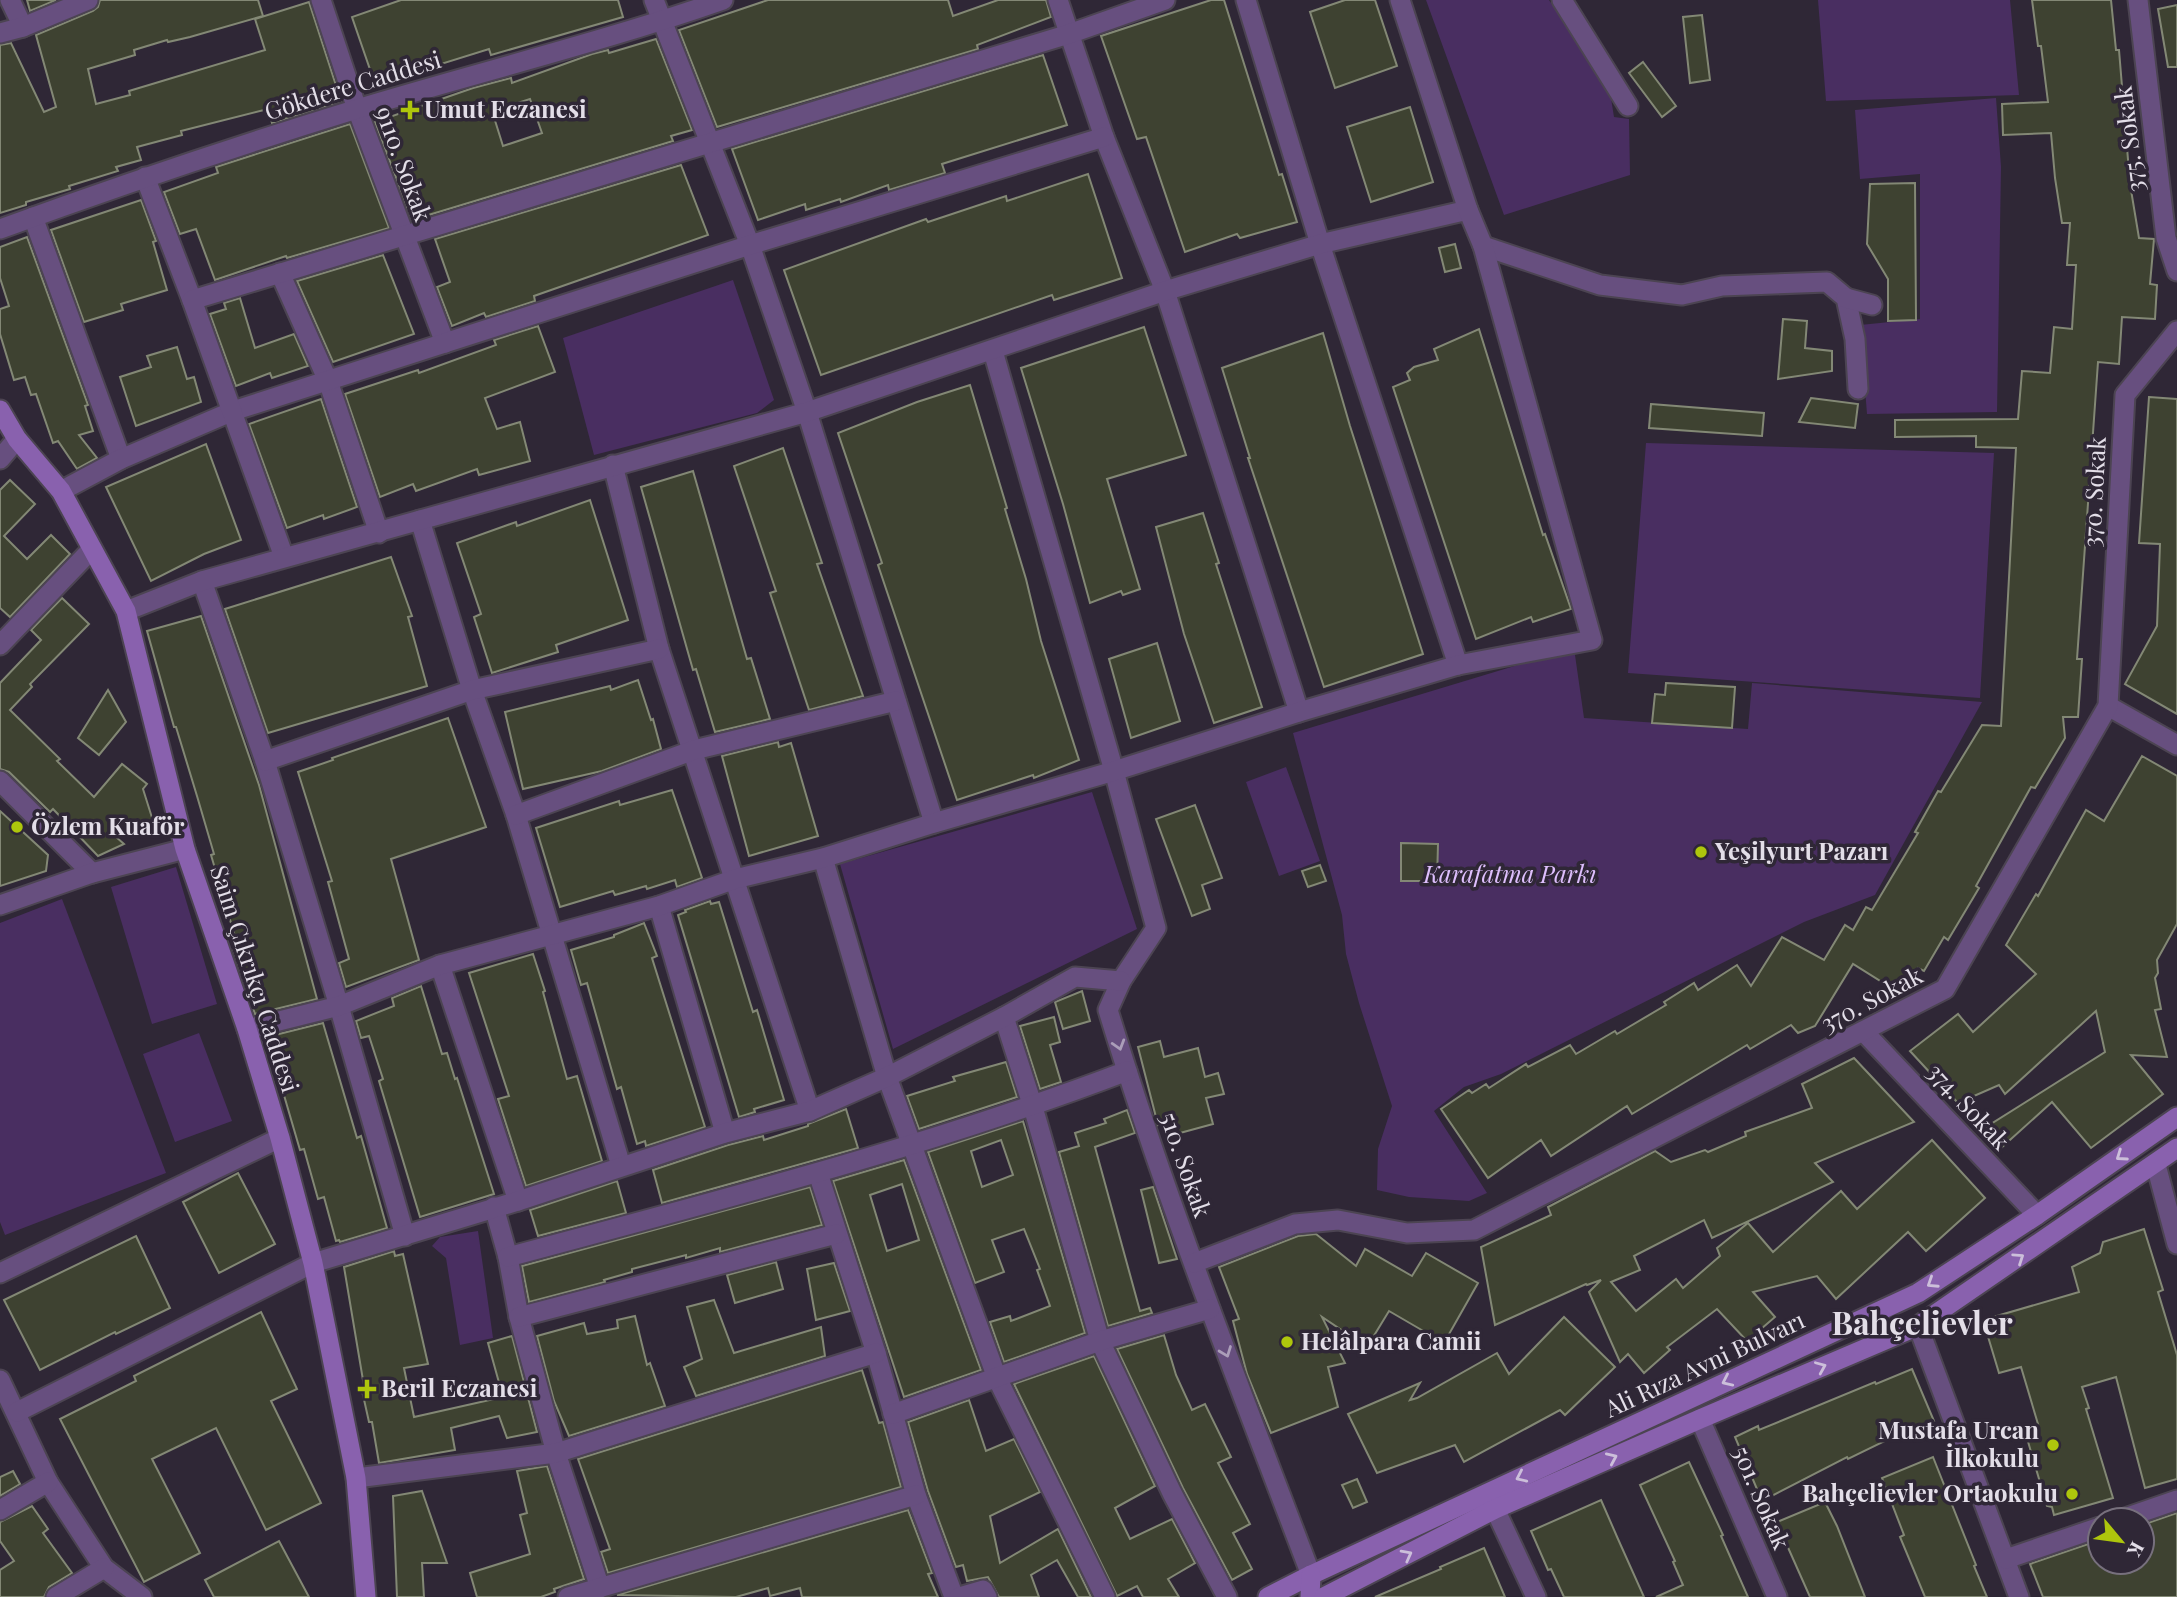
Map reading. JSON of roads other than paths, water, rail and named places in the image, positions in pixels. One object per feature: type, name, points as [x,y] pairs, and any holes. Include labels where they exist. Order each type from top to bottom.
[{"type":"main road","name":"Saim Çıkrıkçı Caddesi","points":[[0,410],[17,439],[61,491],[126,611],[185,849],[247,1029],[313,1262],[356,1478],[366,1597]]},
{"type":"main road","name":"Ali Rıza Avni Bulvarı","points":[[1268,1597],[1918,1293],[2037,1215],[2177,1117]]},
{"type":"main road","name":"Ali Rıza Avni Bulvarı","points":[[1330,1596],[1495,1509],[1917,1326],[2156,1165],[2177,1148]]},
{"type":"main road","points":[[1364,1597],[1376,1572]]},
{"type":"main road","points":[[1311,1575],[1330,1596]]},
{"type":"main road","points":[[1310,1597],[1311,1575]]},
{"type":"street","points":[[10,0],[23,27]]},
{"type":"street","points":[[0,33],[23,27],[88,0]]},
{"type":"street","name":"9110. Sokak","points":[[321,0],[357,109],[445,343]]},
{"type":"street","points":[[654,0],[750,245],[807,412],[934,823]]},
{"type":"street","name":"Gökdere Caddesi","points":[[0,229],[145,177],[357,109],[664,21],[723,0]]},
{"type":"street","points":[[1058,0],[1104,137],[1165,290],[1299,712]]},
{"type":"street","points":[[192,300],[1069,34],[1165,0]]},
{"type":"street","points":[[1246,0],[1320,244],[1458,665]]},
{"type":"street","points":[[247,1029],[340,1006],[440,965],[659,906],[735,879],[823,858],[1458,665],[1592,640],[1483,246],[1468,210],[1400,0]]},
{"type":"street","points":[[1562,0],[1628,106]]},
{"type":"street","name":"375. Sokak","points":[[2138,0],[2166,238],[2177,271]]},
{"type":"street","points":[[61,491],[121,459],[233,411],[750,245],[1104,137]]},
{"type":"street","points":[[145,177],[233,411],[284,557]]},
{"type":"street","points":[[126,611],[202,581],[284,557],[379,534],[420,520],[807,412],[993,351],[1165,290],[1320,244],[1468,210]]},
{"type":"street","points":[[33,217],[121,459]]},
{"type":"street","points":[[1483,246],[1600,285],[1682,295],[1722,286],[1827,282],[1846,299],[1872,305]]},
{"type":"street","points":[[280,273],[328,382],[379,534]]},
{"type":"street","points":[[1846,299],[1855,340],[1858,388]]},
{"type":"street","name":"370. Sokak","points":[[1194,1263],[1296,1224],[1338,1220],[1407,1233],[1474,1230],[1945,989],[2108,706],[2125,395],[2177,331]]},
{"type":"street","name":"510. Sokak","points":[[993,351],[1114,771],[1156,928],[1121,981],[1108,1010],[1210,1309],[1311,1575]]},
{"type":"street","points":[[0,460],[17,439]]},
{"type":"street","points":[[613,465],[659,649],[810,1111]]},
{"type":"street","points":[[420,520],[472,690],[516,815],[621,1166]]},
{"type":"street","points":[[0,645],[92,549]]},
{"type":"street","points":[[202,581],[265,761],[340,1006],[405,1236]]},
{"type":"street","points":[[265,761],[472,690],[659,649]]},
{"type":"street","points":[[516,815],[694,750],[896,701]]},
{"type":"street","points":[[2108,706],[2177,745]]},
{"type":"street","points":[[0,781],[92,873]]},
{"type":"street","points":[[0,905],[92,873],[185,849]]},
{"type":"street","points":[[823,858],[887,1077],[997,1378],[1105,1597]]},
{"type":"street","points":[[659,906],[725,1133]]},
{"type":"street","points":[[440,965],[518,1200]]},
{"type":"street","points":[[17,1412],[313,1262],[405,1236],[725,1133],[810,1111],[887,1077],[1004,1017],[1075,976],[1121,981]]},
{"type":"street","points":[[1004,1017],[1033,1107],[1100,1341],[1172,1493],[1227,1597]]},
{"type":"street","name":"374. Sokak","points":[[1864,1032],[2037,1215]]},
{"type":"street","points":[[508,1257],[818,1173],[1033,1107],[1127,1071]]},
{"type":"street","points":[[0,1273],[280,1138]]},
{"type":"street","points":[[2156,1165],[2177,1244]]},
{"type":"street","points":[[818,1173],[876,1353],[916,1495],[954,1597]]},
{"type":"street","points":[[494,1207],[508,1257],[519,1317],[556,1453],[600,1588]]},
{"type":"street","points":[[519,1317],[836,1234]]},
{"type":"street","points":[[893,1414],[1100,1341],[1210,1309]]},
{"type":"street","points":[[1917,1326],[2007,1559],[2019,1597]]},
{"type":"street","points":[[356,1478],[556,1453],[876,1353]]},
{"type":"street","points":[[0,1380],[48,1482],[104,1568],[142,1597]]},
{"type":"street","name":"501. Sokak","points":[[1700,1419],[1777,1597]]},
{"type":"street","points":[[0,1510],[48,1482]]},
{"type":"street","points":[[568,1597],[916,1495]]},
{"type":"street","points":[[2156,1507],[2177,1500]]},
{"type":"street","points":[[1495,1509],[1536,1597]]},
{"type":"street","points":[[2007,1559],[2086,1532]]},
{"type":"street","points":[[56,1597],[104,1568]]},
{"type":"street","points":[[959,1597],[983,1590],[987,1597]]},
{"type":"place","name":"Umut Eczanesi","points":[[410,110]]},
{"type":"place","name":"Özlem Kuaför","points":[[17,827]]},
{"type":"place","name":"Yeşilyurt Pazarı","points":[[1701,852]]},
{"type":"place","name":"Helâlpara Camii","points":[[1287,1342]]},
{"type":"place","name":"Beril Eczanesi","points":[[367,1389]]},
{"type":"place","name":"Mustafa Urcan İlkokulu","points":[[2053,1445]]},
{"type":"place","name":"Bahçelievler Ortaokulu","points":[[2072,1494]]},
{"type":"district","name":"Bahçelievler","points":[[1922,1324]]},
{"type":"park label","name":"Karafatma Parkı","points":[[1510,875]]}]
